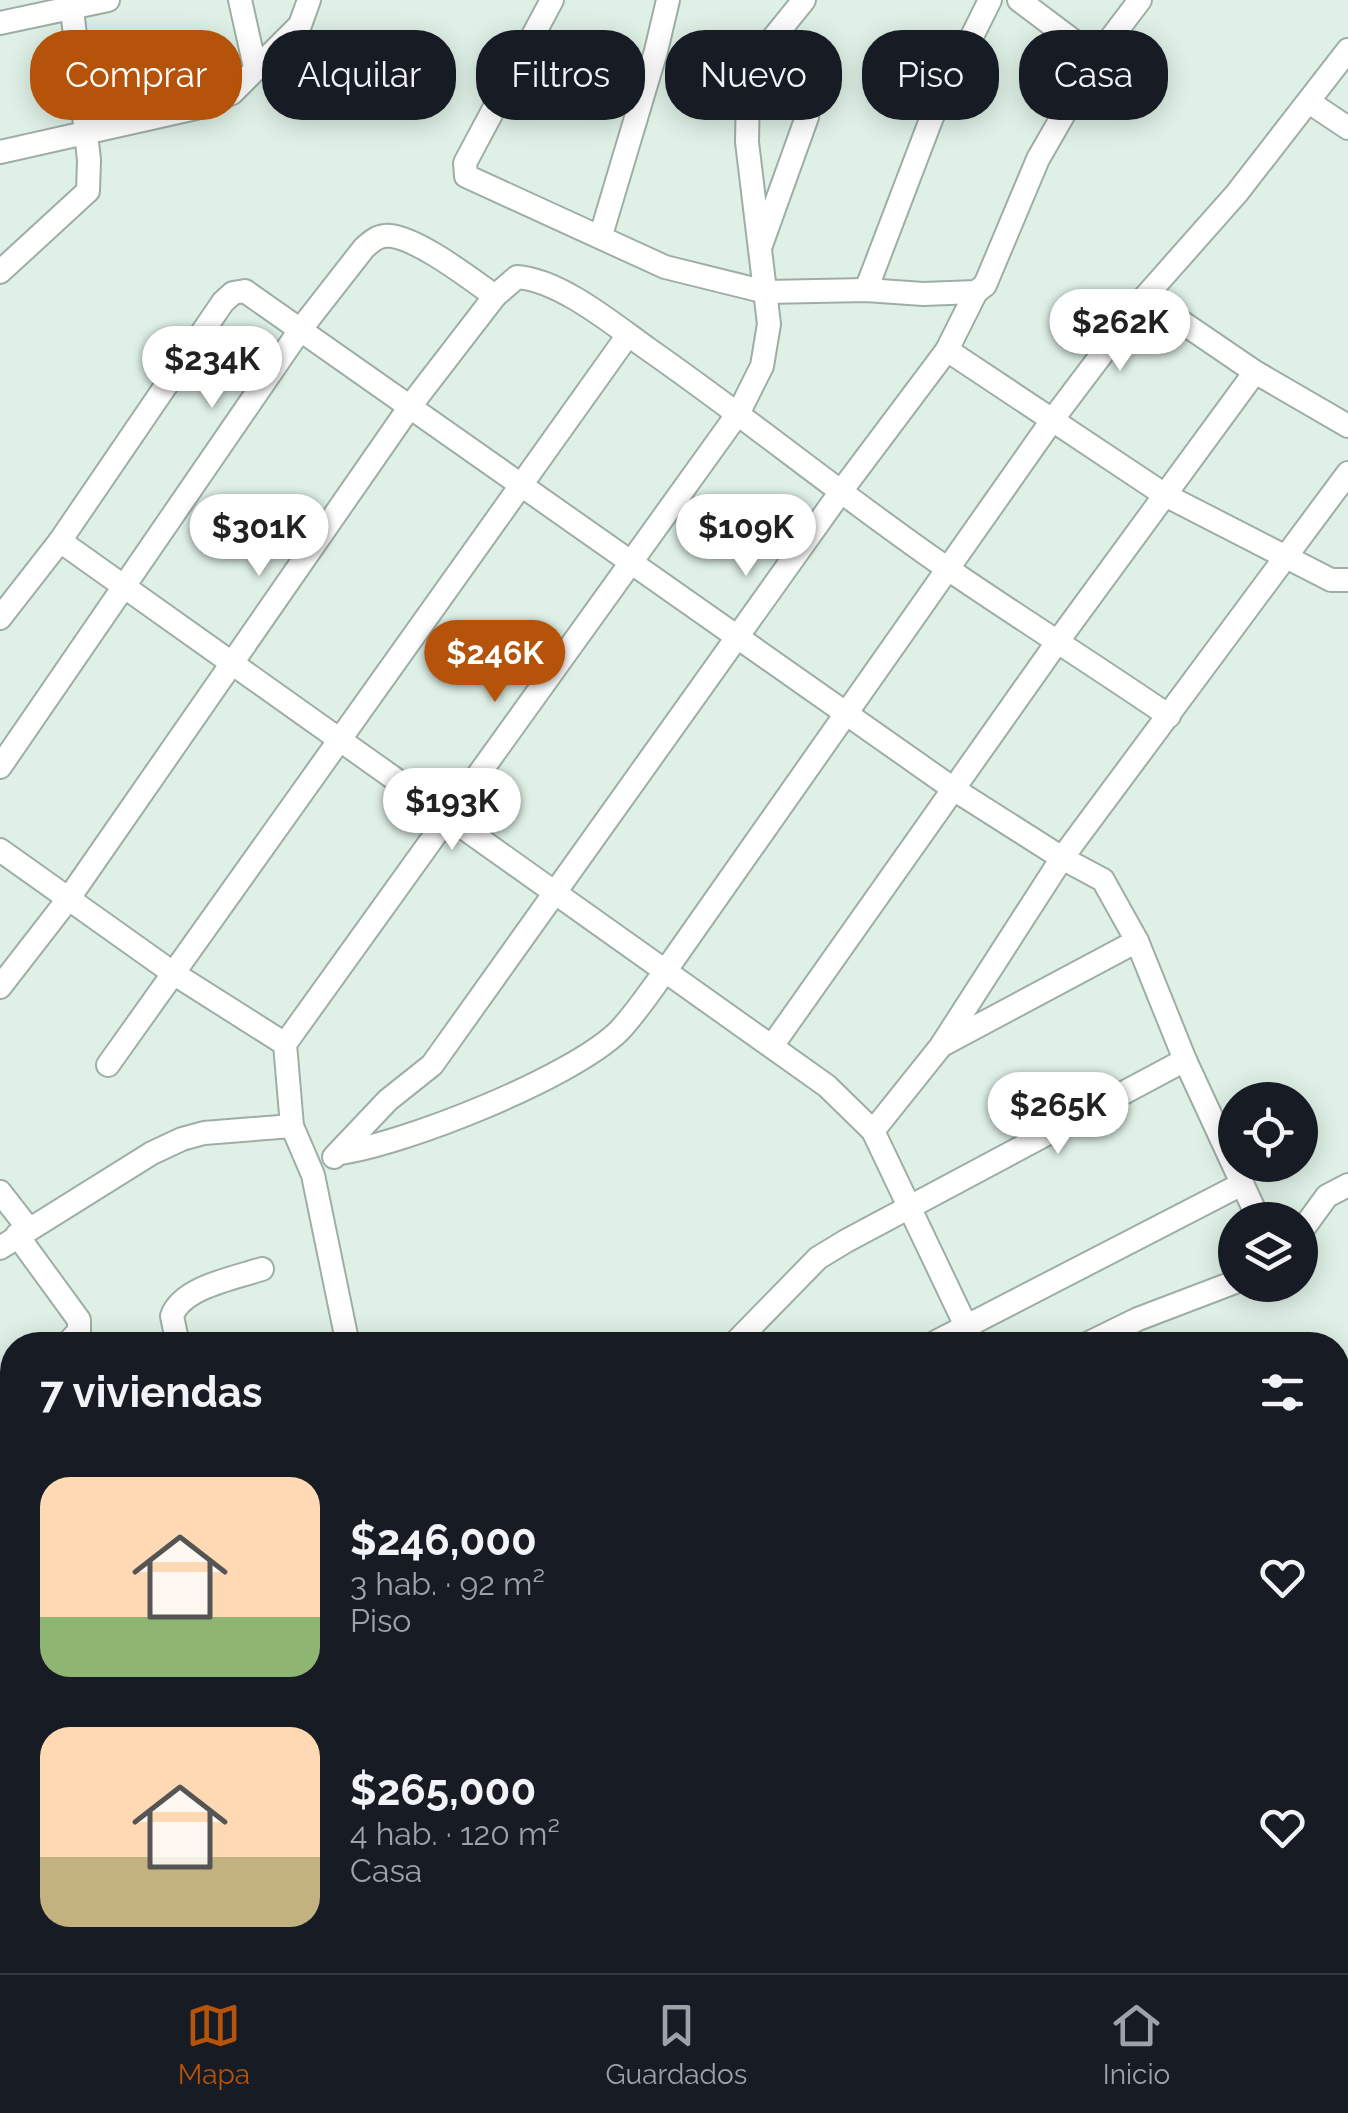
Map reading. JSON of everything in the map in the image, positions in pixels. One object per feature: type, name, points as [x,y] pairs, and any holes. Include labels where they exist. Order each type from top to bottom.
[{"type":"street","points":[[0,24],[108,0]]},
{"type":"street","points":[[240,0],[255,67]]},
{"type":"street","points":[[0,152],[196,108],[232,93],[300,25],[308,0]]},
{"type":"street","points":[[552,0],[464,170],[472,180],[665,267],[766,292],[976,292]]},
{"type":"street","points":[[600,235],[668,0]]},
{"type":"street","points":[[345,1332],[313,1175],[292,1126],[284,1044],[739,412],[762,366],[769,324],[747,142],[748,88],[762,52],[804,0]]},
{"type":"street","points":[[866,290],[932,117],[990,0]]},
{"type":"street","points":[[1018,0],[1058,30]]},
{"type":"street","points":[[1117,30],[1140,0]]},
{"type":"street","points":[[0,272],[88,191],[89,160],[72,9]]},
{"type":"street","points":[[338,1153],[372,1149],[498,1099],[570,1067],[618,1031],[666,970],[1053,419],[1144,298],[1237,193],[1348,50]]},
{"type":"street","points":[[1309,102],[1348,128]]},
{"type":"street","points":[[760,247],[806,120]]},
{"type":"street","points":[[313,1175],[388,1100],[432,1066],[842,490],[947,350],[976,292],[994,270],[1038,159],[1060,120]]},
{"type":"street","points":[[0,767],[300,330],[364,248],[376,237],[392,236],[431,253],[496,296]]},
{"type":"street","points":[[0,987],[70,898],[410,405],[496,296],[517,277],[532,278],[563,292],[628,335],[739,412],[946,568],[1170,716]]},
{"type":"street","points":[[0,618],[60,541],[223,302],[245,291],[955,790],[1103,880],[1137,940],[1184,1060],[1250,1202]]},
{"type":"street","points":[[1144,298],[1255,372],[1348,426]]},
{"type":"street","points":[[108,1065],[628,335]]},
{"type":"street","points":[[947,350],[1165,495],[1331,580],[1348,580]]},
{"type":"street","points":[[772,1046],[1058,641],[1255,372]]},
{"type":"street","points":[[873,1131],[940,1046],[1062,858],[1348,473]]},
{"type":"street","points":[[60,541],[827,1086],[873,1131],[969,1332]]},
{"type":"street","points":[[0,850],[173,973],[284,1044]]},
{"type":"street","points":[[940,1046],[1137,940]]},
{"type":"street","points":[[746,1332],[818,1258],[1184,1060]]},
{"type":"street","points":[[15,1237],[152,1153],[182,1139],[204,1133],[292,1126]]},
{"type":"street","points":[[975,1332],[1242,1184]]},
{"type":"street","points":[[1318,1208],[1327,1196],[1348,1185]]},
{"type":"street","points":[[0,1192],[15,1237],[79,1320],[78,1332]]},
{"type":"street","points":[[175,1332],[172,1316],[180,1302],[201,1290],[262,1269]]},
{"type":"street","points":[[1112,1332],[1218,1289]]}]
